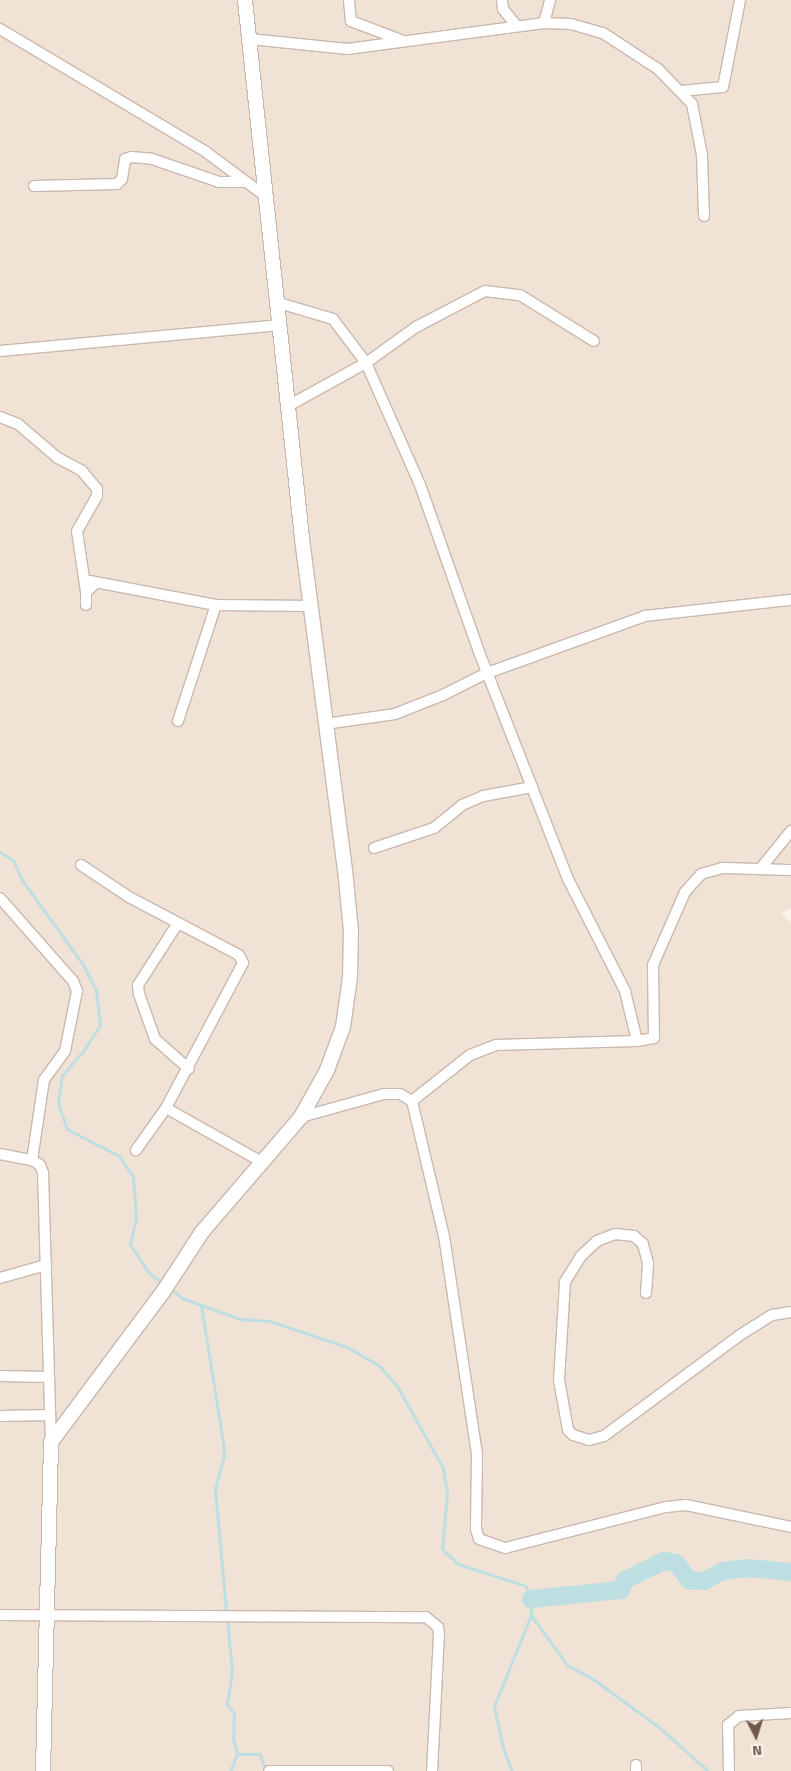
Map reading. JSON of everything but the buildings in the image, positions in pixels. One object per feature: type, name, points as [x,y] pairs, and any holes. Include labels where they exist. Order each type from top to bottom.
[{"type":"street","points":[[349,0],[351,22],[404,41]]},
{"type":"street","points":[[502,0],[503,10],[516,25]]},
{"type":"street","points":[[544,23],[550,0]]},
{"type":"street","points":[[681,91],[722,87],[740,0]]},
{"type":"street","points":[[51,1442],[163,1292],[202,1232],[301,1117],[333,1053],[343,1027],[350,977],[346,879],[325,724],[288,406],[279,303],[264,195],[250,39],[242,3]]},
{"type":"street","points":[[250,39],[347,49],[516,25],[544,23],[571,24],[603,33],[658,69],[692,104],[702,156],[704,216]]},
{"type":"street","points":[[0,29],[154,119],[264,195]]},
{"type":"street","points":[[34,186],[117,184],[122,179],[125,159],[132,156],[161,161],[219,182],[246,182]]},
{"type":"street","points":[[288,406],[366,363],[416,327],[485,292],[520,295],[551,311],[594,342]]},
{"type":"street","points":[[279,303],[333,319],[366,363],[420,485],[488,673],[568,879],[624,991],[637,1041]]},
{"type":"street","points":[[0,351],[281,325]]},
{"type":"street","points":[[0,418],[18,424],[58,458],[82,471],[96,489],[94,502],[78,524],[77,531],[86,592],[86,605]]},
{"type":"street","points":[[84,580],[96,583],[119,584],[216,605],[311,606]]},
{"type":"street","points":[[86,592],[96,583]]},
{"type":"street","points":[[325,724],[395,714],[443,696],[488,673],[645,616],[791,600]]},
{"type":"street","points":[[178,721],[216,605]]},
{"type":"street","points":[[374,848],[434,828],[462,805],[483,796],[532,787]]},
{"type":"street","points":[[760,869],[791,831]]},
{"type":"street","points":[[81,865],[129,897],[239,955],[243,963],[189,1068],[166,1108],[136,1150]]},
{"type":"street","points":[[412,1101],[470,1055],[496,1045],[649,1040],[656,1032],[653,965],[685,892],[701,874],[722,868],[791,870]]},
{"type":"street","points":[[0,898],[73,981],[77,991],[65,1051],[44,1080],[32,1160]]},
{"type":"street","points":[[178,923],[138,985],[138,994],[155,1039],[189,1068]]},
{"type":"street","points":[[301,1117],[384,1094],[400,1094],[412,1101],[446,1245],[477,1454],[476,1530],[479,1539],[505,1548],[666,1507],[686,1505],[791,1527]]},
{"type":"street","points":[[166,1108],[262,1162]]},
{"type":"street","points":[[0,1154],[32,1160],[40,1164],[43,1173],[47,1377],[51,1442],[45,1613],[44,1771]]},
{"type":"street","points":[[646,1294],[648,1263],[643,1244],[634,1236],[615,1234],[597,1241],[581,1256],[565,1282],[558,1380],[568,1430],[574,1435],[589,1440],[604,1436],[740,1335],[772,1314],[791,1312]]},
{"type":"street","points":[[0,1278],[46,1265]]},
{"type":"street","points":[[0,1376],[47,1377]]},
{"type":"street","points":[[0,1416],[49,1416]]},
{"type":"street","points":[[0,1614],[426,1618],[438,1627],[440,1634],[432,1771]]},
{"type":"street","points":[[729,1771],[728,1725],[739,1716],[791,1713]]},
{"type":"street","points":[[269,1771],[388,1771]]},
{"type":"shaded area","points":[[0,0],[791,0],[791,908],[781,913],[791,924],[791,1771],[0,1771]]},
{"type":"waterway","points":[[0,852],[13,860],[22,880],[84,966],[96,991],[100,1025],[84,1050],[62,1075],[58,1103],[67,1129],[119,1156],[133,1177],[136,1218],[130,1244],[149,1273],[165,1285]]},
{"type":"waterway","points":[[170,1288],[182,1298],[240,1319],[270,1321],[347,1347],[380,1366],[397,1386],[443,1468],[447,1493],[442,1549],[458,1564],[526,1586],[531,1599],[531,1615],[494,1706],[503,1748],[512,1771]]},
{"type":"waterway","points":[[201,1305],[223,1442],[224,1455],[215,1489],[226,1609]]},
{"type":"waterway","points":[[531,1599],[621,1590],[625,1580],[664,1561],[676,1563],[689,1580],[704,1581],[723,1571],[747,1568],[791,1572]]},
{"type":"waterway","points":[[531,1615],[567,1665],[593,1679],[660,1728],[708,1771]]},
{"type":"waterway","points":[[227,1619],[232,1672],[227,1705],[234,1713],[233,1739],[237,1754],[230,1771]]},
{"type":"waterway","points":[[237,1754],[260,1754],[264,1766]]}]
